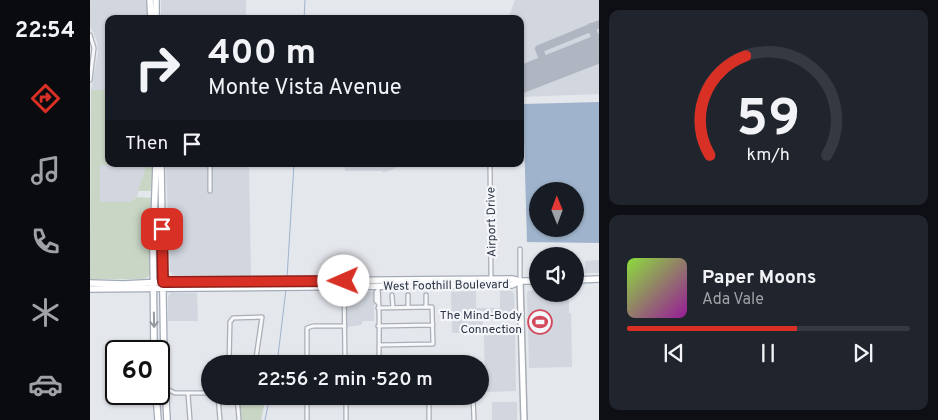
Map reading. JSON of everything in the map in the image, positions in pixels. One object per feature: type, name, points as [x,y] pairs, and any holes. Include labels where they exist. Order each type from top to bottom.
[{"type":"main road","points":[[150,0],[151,15]]},
{"type":"main road","points":[[156,0],[156,15]]},
{"type":"main road","points":[[154,340],[156,167]]},
{"type":"main road","points":[[161,167],[164,340]]},
{"type":"main road","points":[[456,286],[459,283],[475,282],[478,279]]},
{"type":"main road","name":"West Foothill Boulevard","points":[[163,285],[242,282],[344,284],[478,279],[529,281]]},
{"type":"main road","points":[[584,280],[599,279]]},
{"type":"main road","points":[[424,286],[429,283],[445,283],[448,280]]},
{"type":"main road","points":[[520,281],[524,420]]},
{"type":"main road","name":"West Foothill Boulevard","points":[[344,284],[378,289],[424,286],[512,285],[520,281]]},
{"type":"main road","points":[[222,288],[226,285],[240,284],[242,282]]},
{"type":"main road","points":[[90,283],[154,286]]},
{"type":"main road","name":"West Foothill Boulevard","points":[[163,285],[222,288],[287,284]]},
{"type":"main road","points":[[90,289],[163,285]]},
{"type":"main road","points":[[157,405],[158,420]]},
{"type":"main road","points":[[166,405],[167,420]]},
{"type":"street","points":[[90,35],[94,48],[90,80]]},
{"type":"street","points":[[210,167],[210,191]]},
{"type":"street","name":"Airport Drive","points":[[490,167],[492,279]]},
{"type":"street","points":[[520,249],[520,281]]},
{"type":"street","points":[[344,284],[345,355]]},
{"type":"street","points":[[378,289],[379,355]]},
{"type":"street","points":[[408,294],[408,308]]},
{"type":"street","points":[[392,295],[393,308]]},
{"type":"street","points":[[426,295],[426,307]]},
{"type":"street","points":[[378,308],[432,307],[433,325],[433,344],[379,345]]},
{"type":"street","points":[[262,317],[256,358],[254,360],[229,362],[231,319],[262,317]]},
{"type":"street","points":[[378,326],[433,325]]},
{"type":"street","points":[[307,355],[307,328],[313,326],[345,326]]},
{"type":"street","points":[[170,391],[188,394],[201,393]]},
{"type":"street","points":[[188,394],[190,420]]},
{"type":"street","points":[[219,405],[220,420]]},
{"type":"street","points":[[238,405],[239,420]]},
{"type":"street","points":[[307,405],[307,420]]},
{"type":"street","points":[[346,405],[346,420]]},
{"type":"street","points":[[429,405],[429,420]]},
{"type":"street","points":[[473,405],[474,420]]},
{"type":"shaded area","points":[[147,0],[147,15],[105,15],[105,90],[91,90],[98,53],[97,41],[90,26],[90,1]]},
{"type":"shaded area","points":[[161,0],[246,0],[246,15],[161,15]]},
{"type":"shaded area","points":[[515,0],[599,0],[599,94],[524,97],[524,15],[509,15]]},
{"type":"shaded area","points":[[99,165],[105,165],[105,167],[146,167],[137,197],[130,202],[110,203],[100,200]]},
{"type":"shaded area","points":[[166,167],[249,167],[251,276],[173,275],[170,271]]},
{"type":"shaded area","points":[[345,167],[398,167],[383,173],[382,171],[345,171]]},
{"type":"shaded area","points":[[599,260],[599,273],[585,273],[585,261]]},
{"type":"shaded area","points":[[350,291],[374,292],[374,321],[363,321],[361,325],[347,327],[346,294]]},
{"type":"shaded area","points":[[476,291],[476,308],[500,308],[500,291],[512,291],[514,294],[515,316],[483,316],[483,329],[515,329],[516,391],[489,392],[489,355],[484,355],[484,333],[452,333],[451,292]]},
{"type":"shaded area","points":[[528,291],[529,302],[569,302],[572,367],[529,368]]},
{"type":"shaded area","points":[[171,293],[197,293],[198,321],[168,321],[168,296]]},
{"type":"shaded area","points":[[492,402],[517,402],[517,420],[492,420]]},
{"type":"green space","points":[[91,90],[105,90],[105,165],[100,165],[100,200],[103,202],[130,202],[137,197],[151,198],[150,273],[144,279],[90,279]]},
{"type":"green space","points":[[146,167],[153,167],[152,191],[138,191]]},
{"type":"green space","points":[[240,405],[264,405],[261,420],[241,420]]},
{"type":"water","points":[[599,102],[599,243],[527,242],[524,104]]},
{"type":"waterway","points":[[304,15],[305,0]]},
{"type":"waterway","points":[[287,278],[294,167]]},
{"type":"waterway","points":[[278,355],[286,289]]},
{"type":"waterway","points":[[265,420],[268,405]]},
{"type":"taxiway","points":[[551,78],[539,49],[599,24]]},
{"type":"taxiway","points":[[591,27],[599,46]]},
{"type":"taxiway","points":[[524,88],[599,59]]},
{"type":"runway","points":[[524,74],[599,44]]},
{"type":"place","name":"The Mind-Body Connection","points":[[540,322]]},
{"type":"route","points":[[162,229],[163,282],[344,281]]}]
